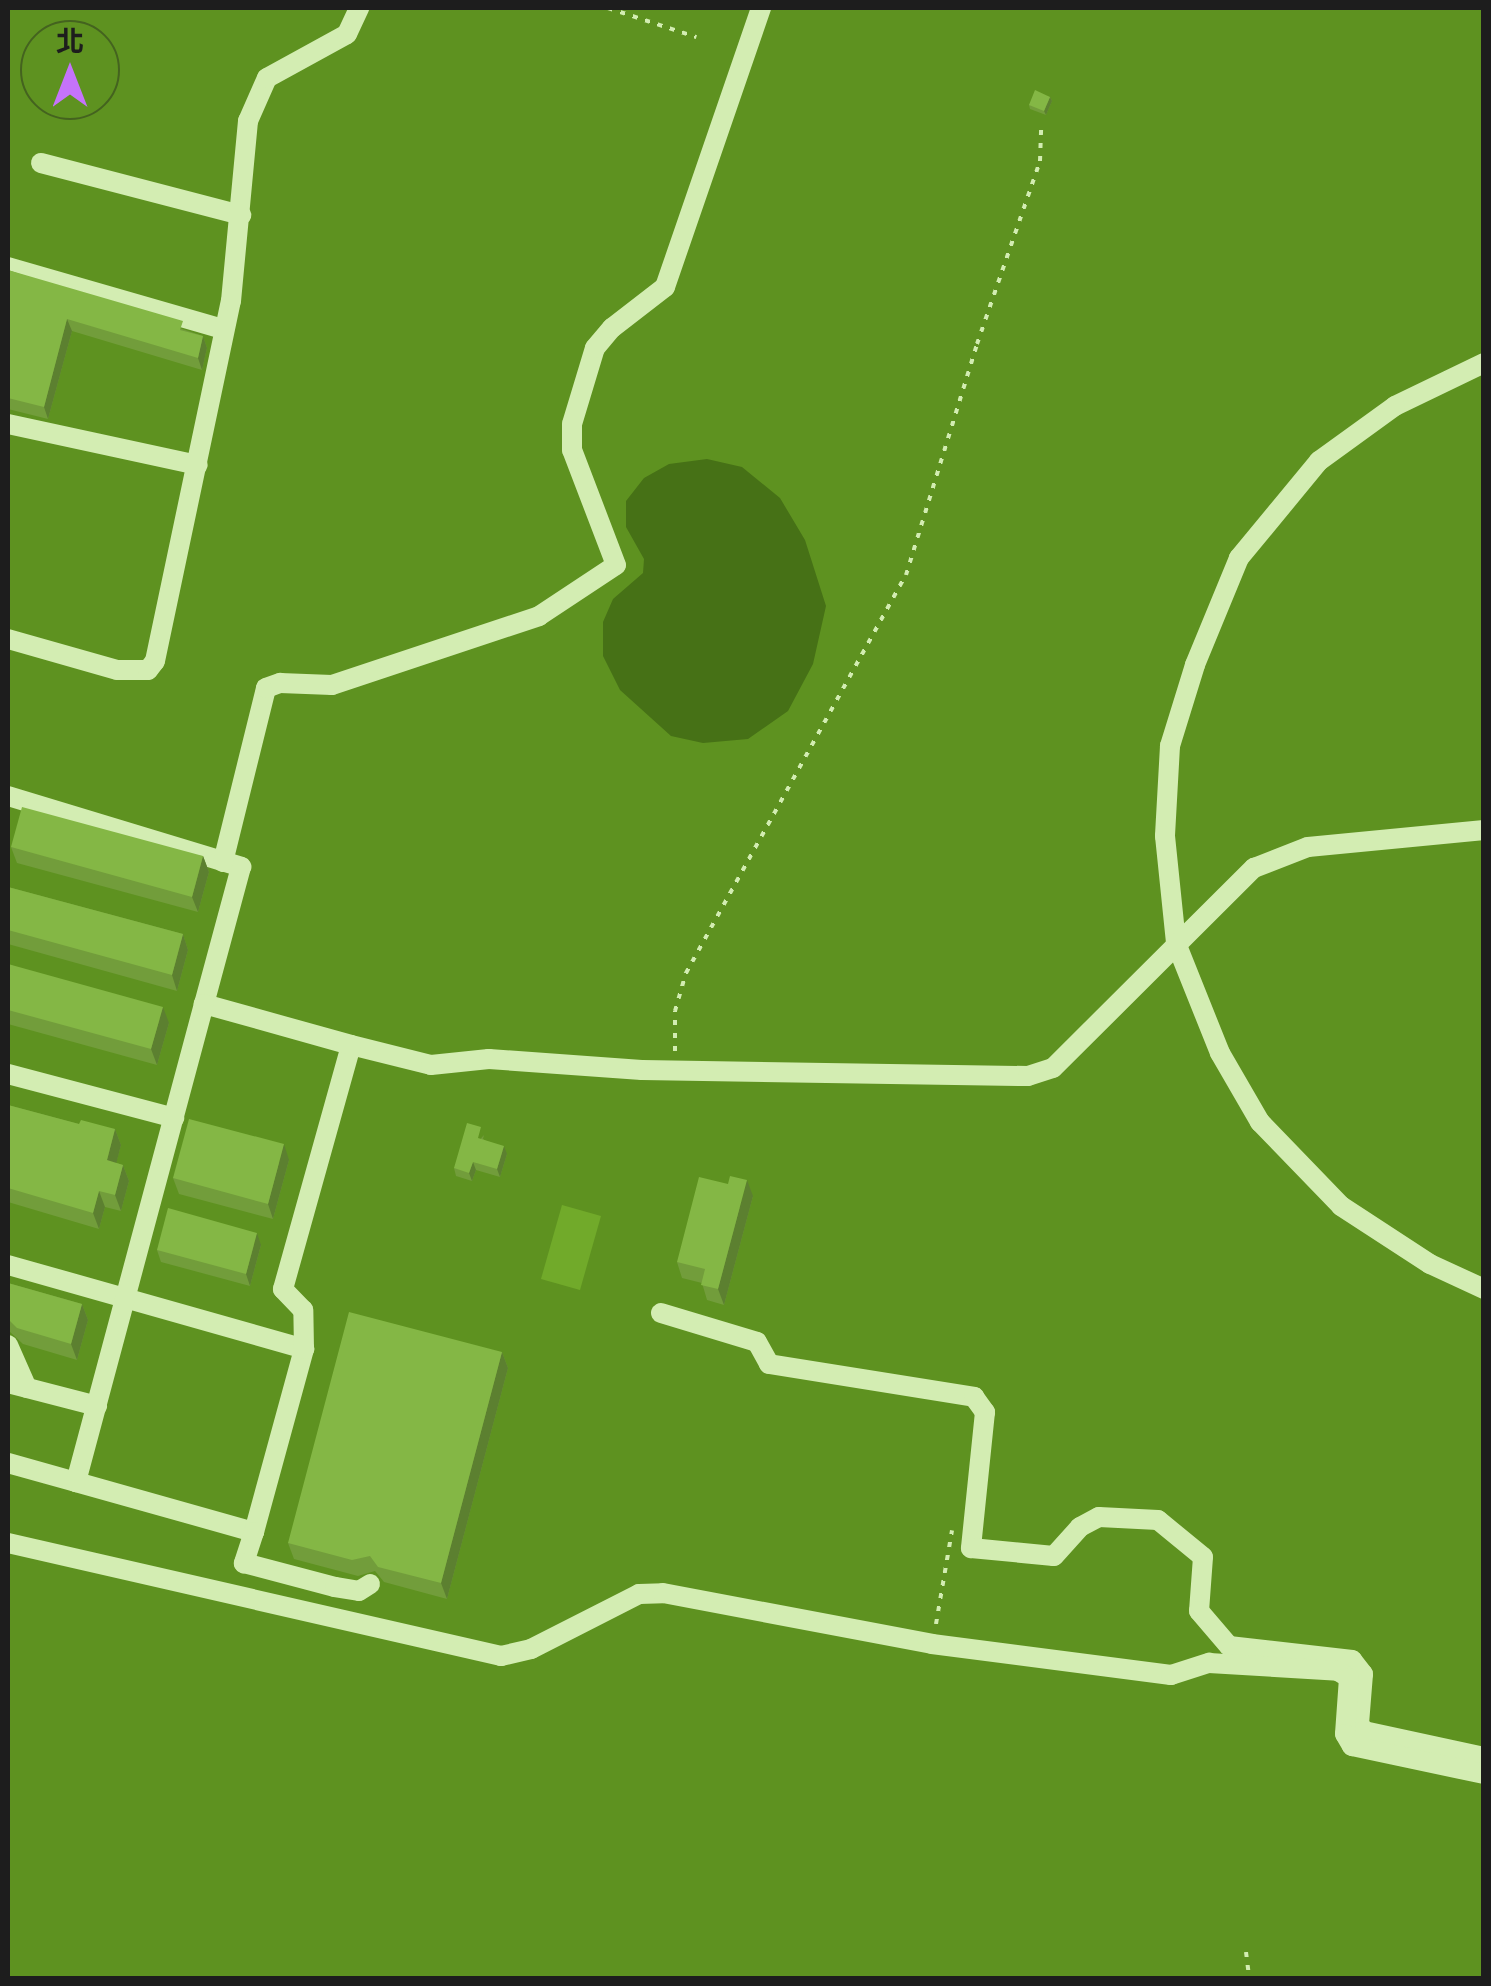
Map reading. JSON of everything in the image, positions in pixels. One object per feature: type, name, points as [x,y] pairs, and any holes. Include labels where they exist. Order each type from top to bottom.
[{"type":"street","points":[[8,639],[117,670],[148,670],[155,661],[231,301],[248,121],[266,78],[348,34],[358,8]]},
{"type":"street","points":[[223,862],[266,688],[280,683],[332,685],[539,616],[616,565],[572,450],[572,424],[595,348],[612,328],[665,287],[761,8]]},
{"type":"street","points":[[41,163],[241,216]]},
{"type":"street","points":[[8,267],[223,329]]},
{"type":"street","points":[[1484,363],[1395,406],[1318,461],[1240,558],[1195,665],[1170,746],[1166,836],[1176,943],[1220,1053],[1260,1122],[1341,1206],[1430,1264],[1484,1289]]},
{"type":"street","points":[[8,424],[198,465]]},
{"type":"street","points":[[8,796],[242,867],[76,1482]]},
{"type":"street","points":[[204,1004],[351,1046],[431,1064],[489,1060],[675,1070],[1028,1076],[1053,1068],[1254,868],[1308,846],[1484,830]]},
{"type":"street","points":[[351,1046],[282,1288],[303,1310],[304,1349],[244,1563],[335,1588],[359,1591],[370,1584]]},
{"type":"street","points":[[8,1074],[174,1118]]},
{"type":"street","points":[[8,1265],[304,1349]]},
{"type":"street","points":[[661,1313],[757,1342],[769,1364],[974,1397],[986,1412],[971,1548],[1054,1556],[1080,1527],[1099,1517],[1158,1520],[1203,1557],[1199,1611],[1229,1646],[1352,1660],[1363,1674],[1359,1724],[1364,1731],[1484,1757]]},
{"type":"street","points":[[8,1344],[17,1385],[97,1406]]},
{"type":"street","points":[[8,1462],[254,1532]]},
{"type":"street","points":[[8,1543],[501,1656],[531,1649],[639,1594],[663,1593],[932,1644],[1171,1676],[1209,1663],[1338,1670],[1349,1678],[1346,1734],[1352,1746],[1484,1774]]},
{"type":"path","points":[[608,8],[696,37]]},
{"type":"path","points":[[675,1070],[676,1012],[686,973],[906,575],[976,344],[1040,161],[1041,129]]},
{"type":"path","points":[[932,1644],[954,1518]]},
{"type":"path","points":[[1246,1952],[1249,1978]]},
{"type":"shaded area","points":[[707,459],[742,467],[780,498],[805,540],[826,606],[813,664],[788,711],[748,739],[703,743],[671,736],[620,690],[603,656],[603,622],[613,599],[643,573],[644,559],[626,527],[626,501],[644,478],[669,464]]},
{"type":"shaded area","points":[[562,1205],[601,1216],[580,1290],[541,1279]]},
{"type":"building","points":[[1035,90],[1050,97],[1044,111],[1029,105]]},
{"type":"building","points":[[8,270],[183,321],[180,330],[203,336],[198,358],[67,319],[44,407],[8,398]]},
{"type":"building","points":[[22,807],[203,856],[192,897],[11,847]]},
{"type":"building","points":[[8,887],[183,934],[172,975],[8,930]]},
{"type":"building","points":[[8,964],[163,1007],[151,1049],[8,1010]]},
{"type":"building","points":[[8,1105],[79,1124],[81,1120],[115,1129],[107,1160],[123,1165],[115,1195],[99,1191],[93,1213],[8,1188]]},
{"type":"building","points":[[189,1119],[284,1144],[268,1204],[173,1178]]},
{"type":"building","points":[[467,1123],[481,1127],[478,1138],[504,1146],[497,1169],[473,1162],[469,1173],[454,1168]]},
{"type":"building","points":[[730,1176],[747,1180],[718,1289],[701,1285],[705,1269],[677,1262],[699,1177],[728,1184]]},
{"type":"building","points":[[168,1208],[257,1233],[246,1274],[157,1250]]},
{"type":"building","points":[[8,1283],[82,1304],[71,1344],[17,1328],[8,1319]]},
{"type":"building","points":[[349,1312],[502,1352],[441,1583],[378,1567],[370,1556],[352,1560],[288,1543]]}]
